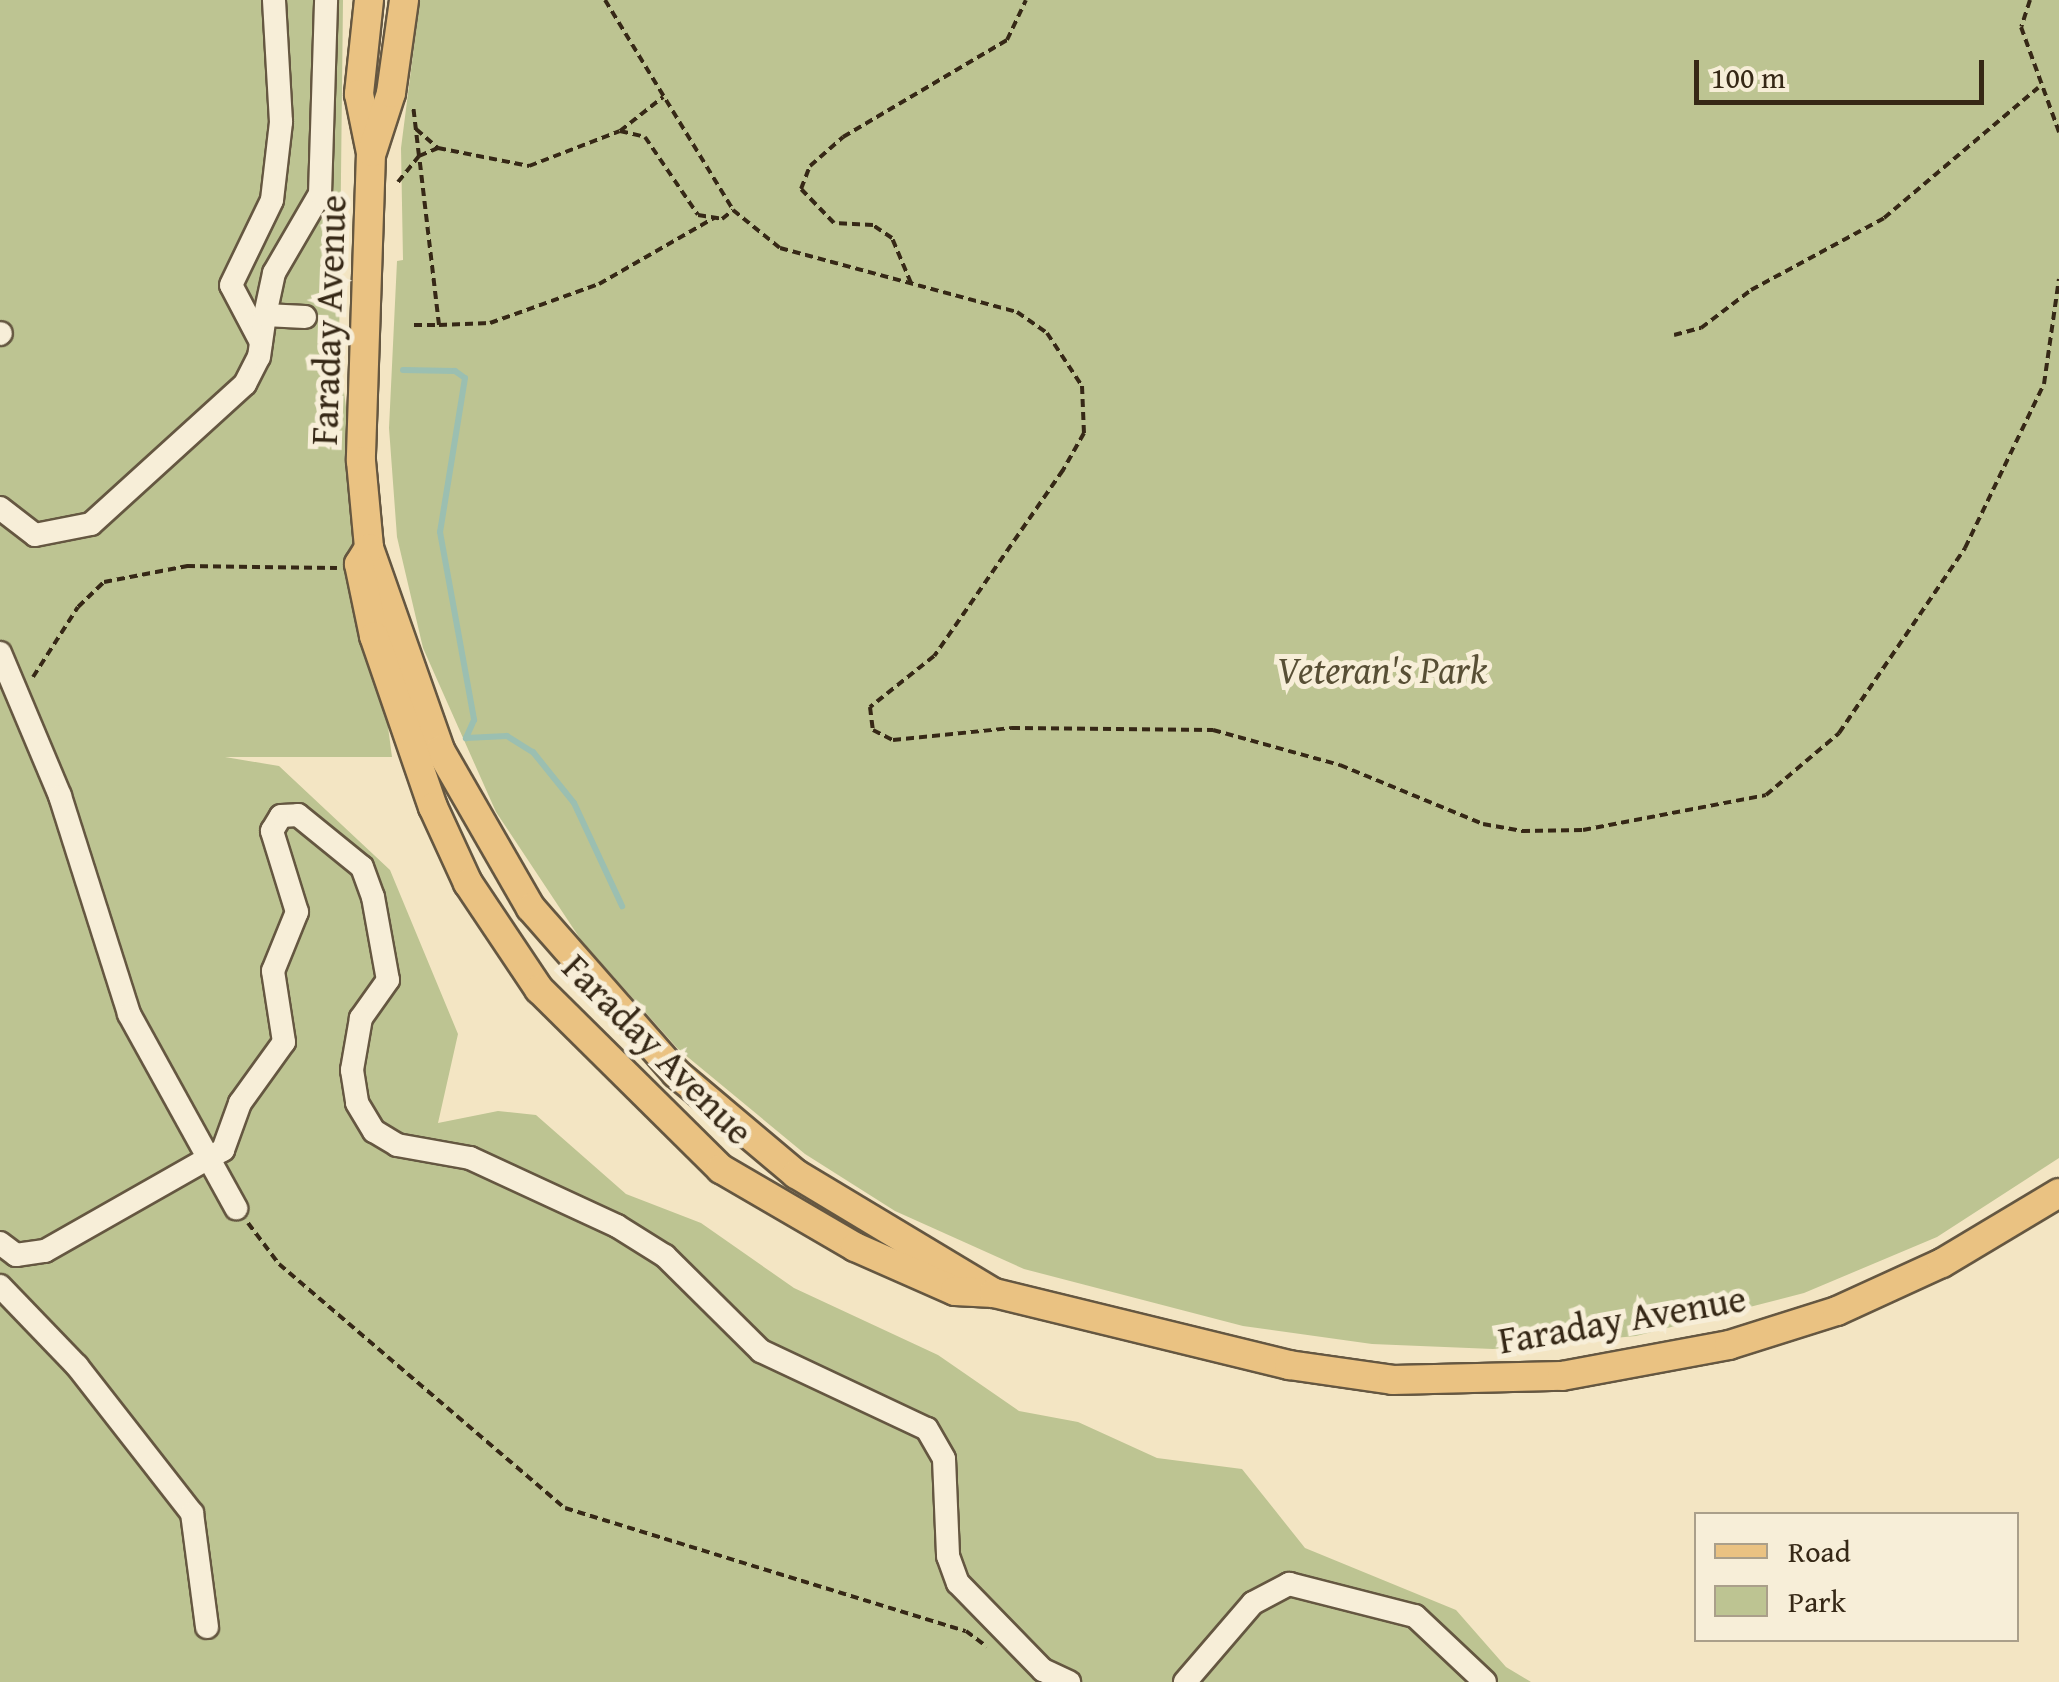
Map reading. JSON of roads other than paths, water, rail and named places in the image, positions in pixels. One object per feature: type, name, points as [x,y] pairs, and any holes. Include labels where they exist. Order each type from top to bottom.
[{"type":"main road","name":"Faraday Avenue","points":[[369,0],[360,94],[371,153],[359,374],[364,556],[396,711],[468,883],[572,1027],[721,1169],[855,1246],[956,1291],[994,1292],[1288,1365],[1393,1380],[1562,1376],[1729,1346],[1837,1310],[1942,1263],[2059,1193]]},
{"type":"main road","name":"Faraday Avenue","points":[[371,153],[391,93],[404,0]]},
{"type":"main road","name":"Faraday Avenue","points":[[364,556],[412,687],[478,827],[604,1000],[734,1127],[796,1174],[994,1292]]},
{"type":"lane","points":[[261,342],[232,286],[272,200],[281,122],[274,0]]},
{"type":"lane","points":[[0,508],[35,535],[91,524],[228,402],[254,368],[274,273],[320,194],[326,0]]},
{"type":"lane","points":[[264,314],[305,317]]},
{"type":"lane","points":[[0,653],[21,693],[129,1014],[206,1164],[236,1208]]},
{"type":"lane","points":[[0,1243],[23,1256],[56,1246],[206,1164],[223,1150],[240,1104],[284,1042],[272,971],[296,912],[272,831],[282,816],[298,815],[352,856],[370,885],[388,980],[361,1018],[352,1078],[374,1131],[398,1145],[470,1158],[617,1226],[665,1256],[761,1350],[926,1428],[944,1460],[948,1556],[958,1583],[1043,1670],[1069,1682]]},
{"type":"lane","points":[[0,1286],[77,1366],[192,1513],[207,1627]]},
{"type":"lane","points":[[1185,1682],[1262,1595],[1296,1584],[1415,1616],[1485,1682]]},
{"type":"waterway","points":[[403,370],[455,371],[465,378],[440,532],[474,720],[466,738]]},
{"type":"waterway","points":[[466,738],[507,736],[533,752],[574,803],[622,906]]},
{"type":"park label","name":"Veteran's Park","points":[[1382,670]]}]
